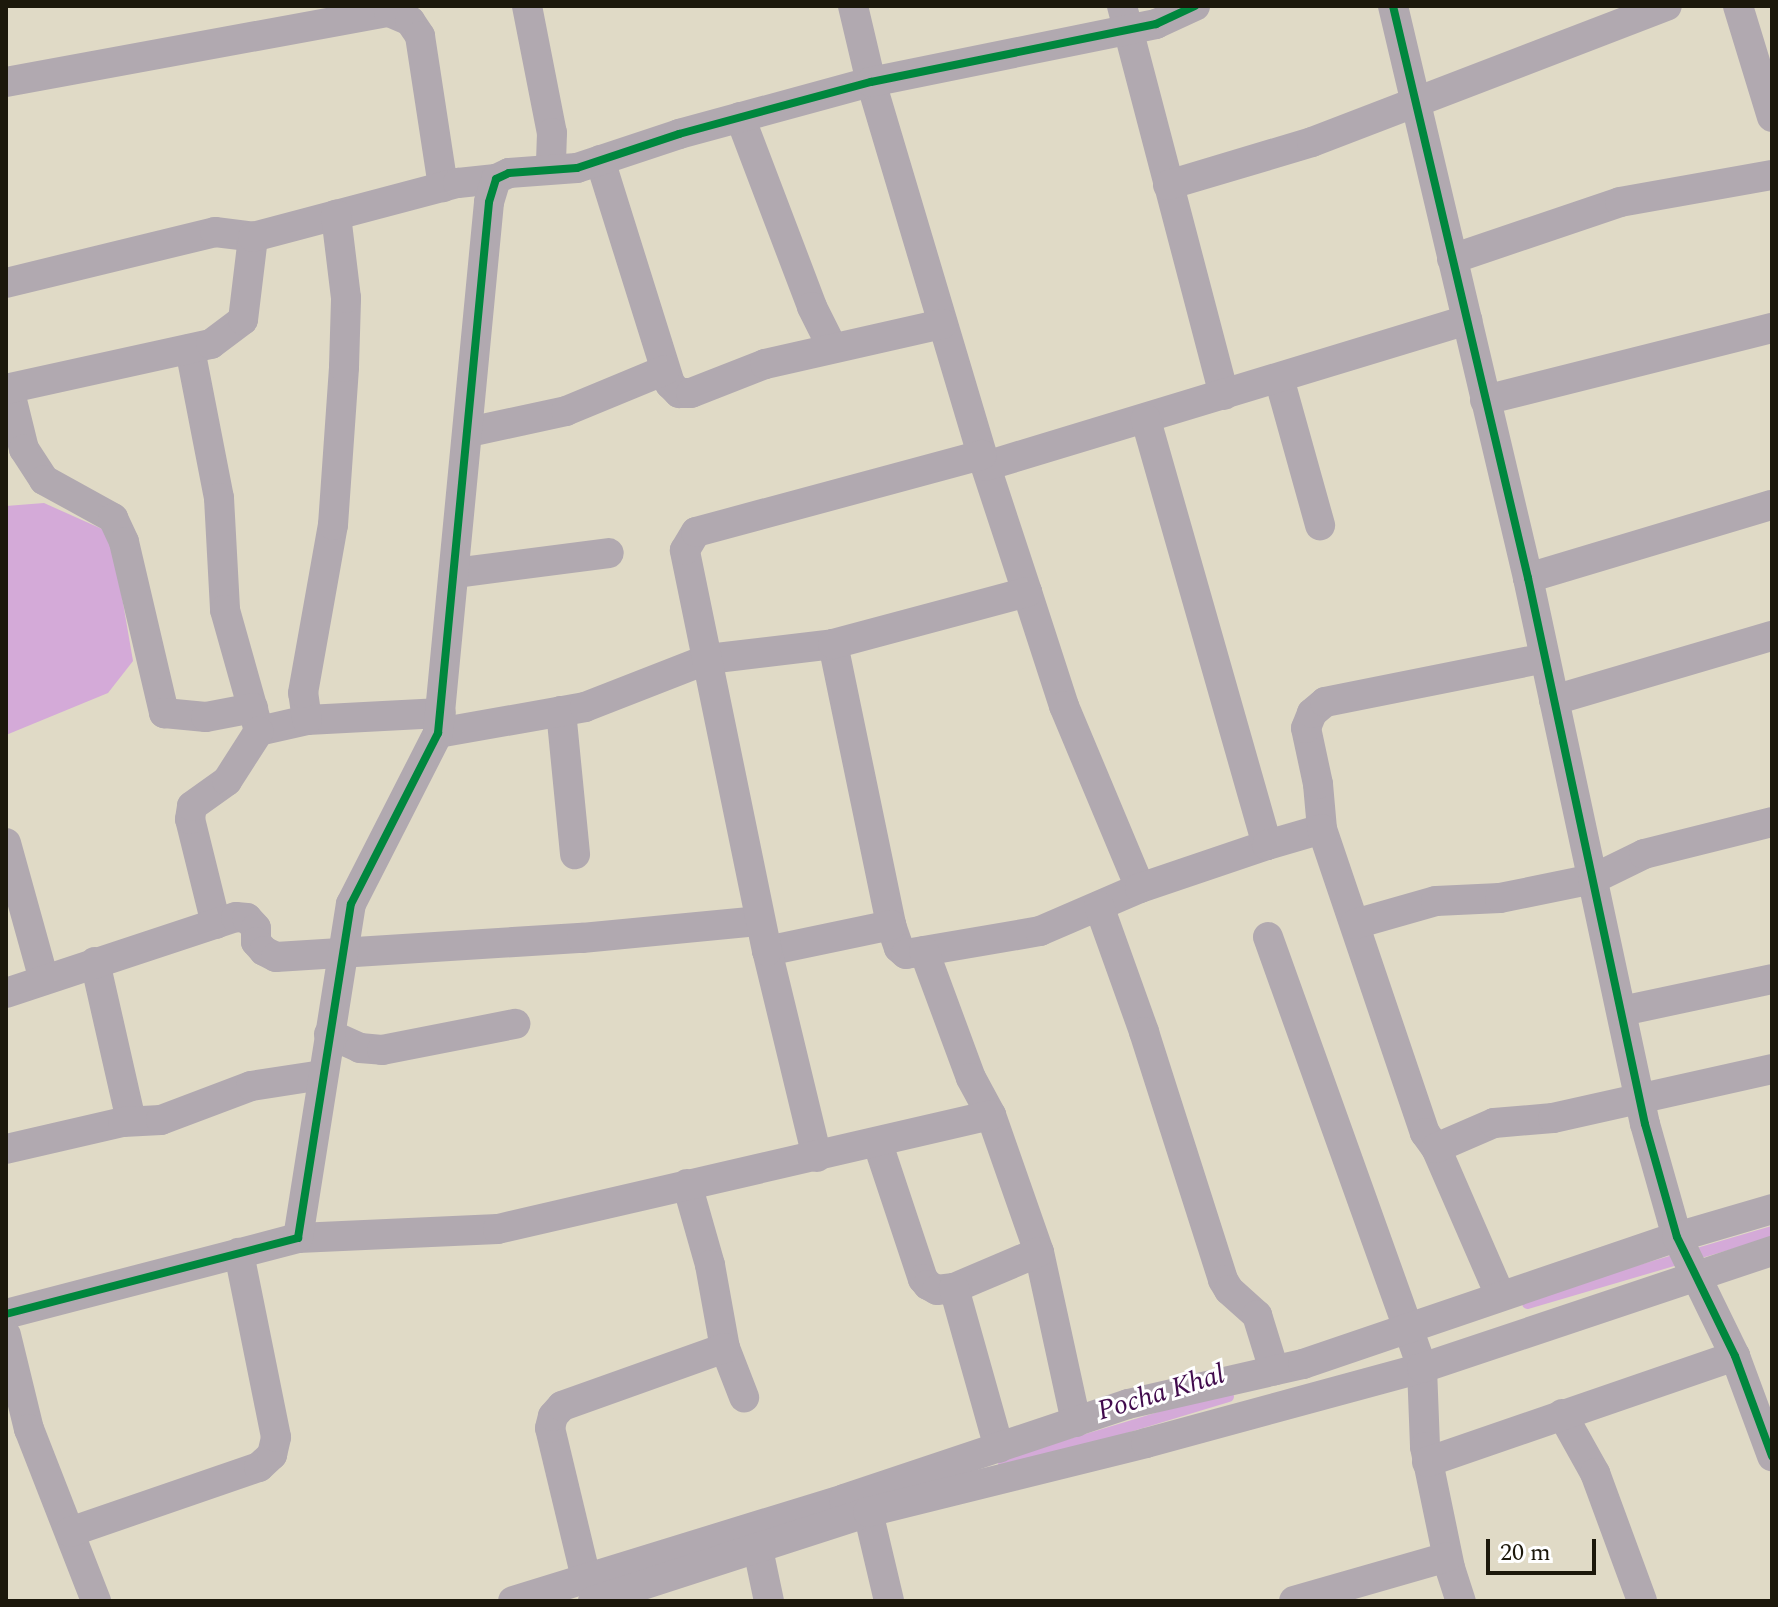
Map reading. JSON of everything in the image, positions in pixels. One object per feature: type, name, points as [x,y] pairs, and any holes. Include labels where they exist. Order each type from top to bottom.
[{"type":"street","points":[[527,6],[552,133],[551,169]]},
{"type":"street","points":[[853,6],[871,82],[943,324],[1064,706],[1140,888]]},
{"type":"street","points":[[6,283],[215,232],[253,237],[443,187],[496,179],[509,173],[577,168],[740,117],[871,82],[1125,18],[1156,24],[1195,6]]},
{"type":"street","points":[[1393,6],[1528,578],[1641,1100],[1688,1258],[1735,1356],[1772,1456]]},
{"type":"street","points":[[1168,185],[1312,142],[1667,6]]},
{"type":"street","points":[[1738,6],[1772,117]]},
{"type":"street","points":[[6,82],[389,12],[410,21],[420,36],[443,187]]},
{"type":"street","points":[[1125,18],[1224,395]]},
{"type":"street","points":[[740,117],[808,297],[832,347]]},
{"type":"street","points":[[600,160],[665,370],[670,384],[679,393],[691,393],[765,364],[943,324]]},
{"type":"street","points":[[1452,259],[1620,202],[1772,175]]},
{"type":"street","points":[[298,1238],[351,904],[440,723],[489,202],[496,179]]},
{"type":"street","points":[[307,720],[303,693],[333,525],[344,367],[346,298],[336,215]]},
{"type":"street","points":[[253,237],[243,320],[211,344],[8,388],[24,449],[44,480],[113,518],[124,542],[164,713],[256,719],[440,723],[561,711],[585,707],[708,659],[833,644],[1027,592]]},
{"type":"street","points":[[817,1157],[760,921],[685,550],[696,532],[1146,419],[1467,320]]},
{"type":"street","points":[[1485,400],[1772,328]]},
{"type":"street","points":[[190,349],[219,498],[225,610],[256,719],[227,781],[192,806],[190,819],[216,924]]},
{"type":"street","points":[[469,432],[566,411],[665,370]]},
{"type":"street","points":[[1279,378],[1320,525]]},
{"type":"street","points":[[1146,419],[1267,845]]},
{"type":"street","points":[[1528,578],[1772,505]]},
{"type":"street","points":[[455,573],[609,553]]},
{"type":"street","points":[[1554,700],[1772,636]]},
{"type":"street","points":[[833,644],[891,925],[903,952],[1040,931],[1140,888],[1322,829]]},
{"type":"street","points":[[1500,1295],[1436,1148],[1425,1133],[1322,829],[1318,784],[1306,728],[1312,713],[1325,702],[1545,658]]},
{"type":"street","points":[[561,711],[575,854]]},
{"type":"street","points":[[1355,924],[1436,901],[1500,898],[1593,879],[1644,854],[1772,822]]},
{"type":"street","points":[[6,843],[44,980]]},
{"type":"street","points":[[1099,906],[1144,1032],[1223,1280],[1229,1290],[1257,1315],[1274,1370]]},
{"type":"street","points":[[6,993],[216,924],[247,918],[256,928],[256,942],[276,957],[582,938],[760,921]]},
{"type":"street","points":[[767,951],[891,925]]},
{"type":"street","points":[[1268,937],[1415,1348],[1427,1462],[1447,1557],[1461,1601]]},
{"type":"street","points":[[924,951],[971,1078],[991,1115],[1039,1252],[1076,1422]]},
{"type":"street","points":[[95,962],[131,1121]]},
{"type":"street","points":[[1622,1011],[1772,979]]},
{"type":"street","points":[[329,1034],[360,1048],[382,1050],[515,1024]]},
{"type":"street","points":[[1436,1148],[1494,1123],[1553,1118],[1772,1069]]},
{"type":"street","points":[[6,1149],[131,1121],[161,1120],[251,1086],[322,1075]]},
{"type":"street","points":[[6,1314],[298,1238],[498,1229],[687,1184],[878,1144],[991,1115]]},
{"type":"street","points":[[878,1144],[923,1279],[937,1290],[954,1288],[1039,1252]]},
{"type":"street","points":[[687,1184],[710,1265],[725,1348],[744,1397]]},
{"type":"street","points":[[513,1601],[590,1589],[758,1549],[868,1512],[1146,1443],[1415,1348],[1688,1258],[1772,1209]]},
{"type":"street","points":[[590,1589],[1128,1404],[1303,1364],[1415,1348],[1500,1295],[1688,1258],[1772,1251]]},
{"type":"street","points":[[70,1532],[259,1467],[272,1455],[276,1437],[239,1253]]},
{"type":"street","points":[[954,1288],[999,1448]]},
{"type":"street","points":[[6,1335],[29,1429],[96,1601]]},
{"type":"street","points":[[590,1589],[550,1428],[553,1416],[562,1406],[725,1348]]},
{"type":"street","points":[[1427,1462],[1735,1356]]},
{"type":"street","points":[[1562,1414],[1595,1473],[1642,1601]]},
{"type":"street","points":[[868,1512],[889,1601]]},
{"type":"street","points":[[758,1549],[769,1601]]},
{"type":"street","points":[[1294,1601],[1447,1557]]},
{"type":"shaded area","points":[[44,503],[111,533],[133,661],[108,693],[6,735],[6,506]]},
{"type":"waterway","name":"Pocha Khal","points":[[1527,1303],[1772,1231]]},
{"type":"waterway","name":"Pocha Khal","points":[[1003,1464],[1228,1396]]},
{"type":"cycle path","points":[[6,1314],[298,1238],[351,904],[438,733],[489,202],[496,179],[509,173],[577,168],[679,134],[871,82],[1156,24],[1195,6]]},
{"type":"cycle path","points":[[1393,6],[1528,578],[1645,1124],[1677,1237],[1735,1356],[1772,1456]]}]
